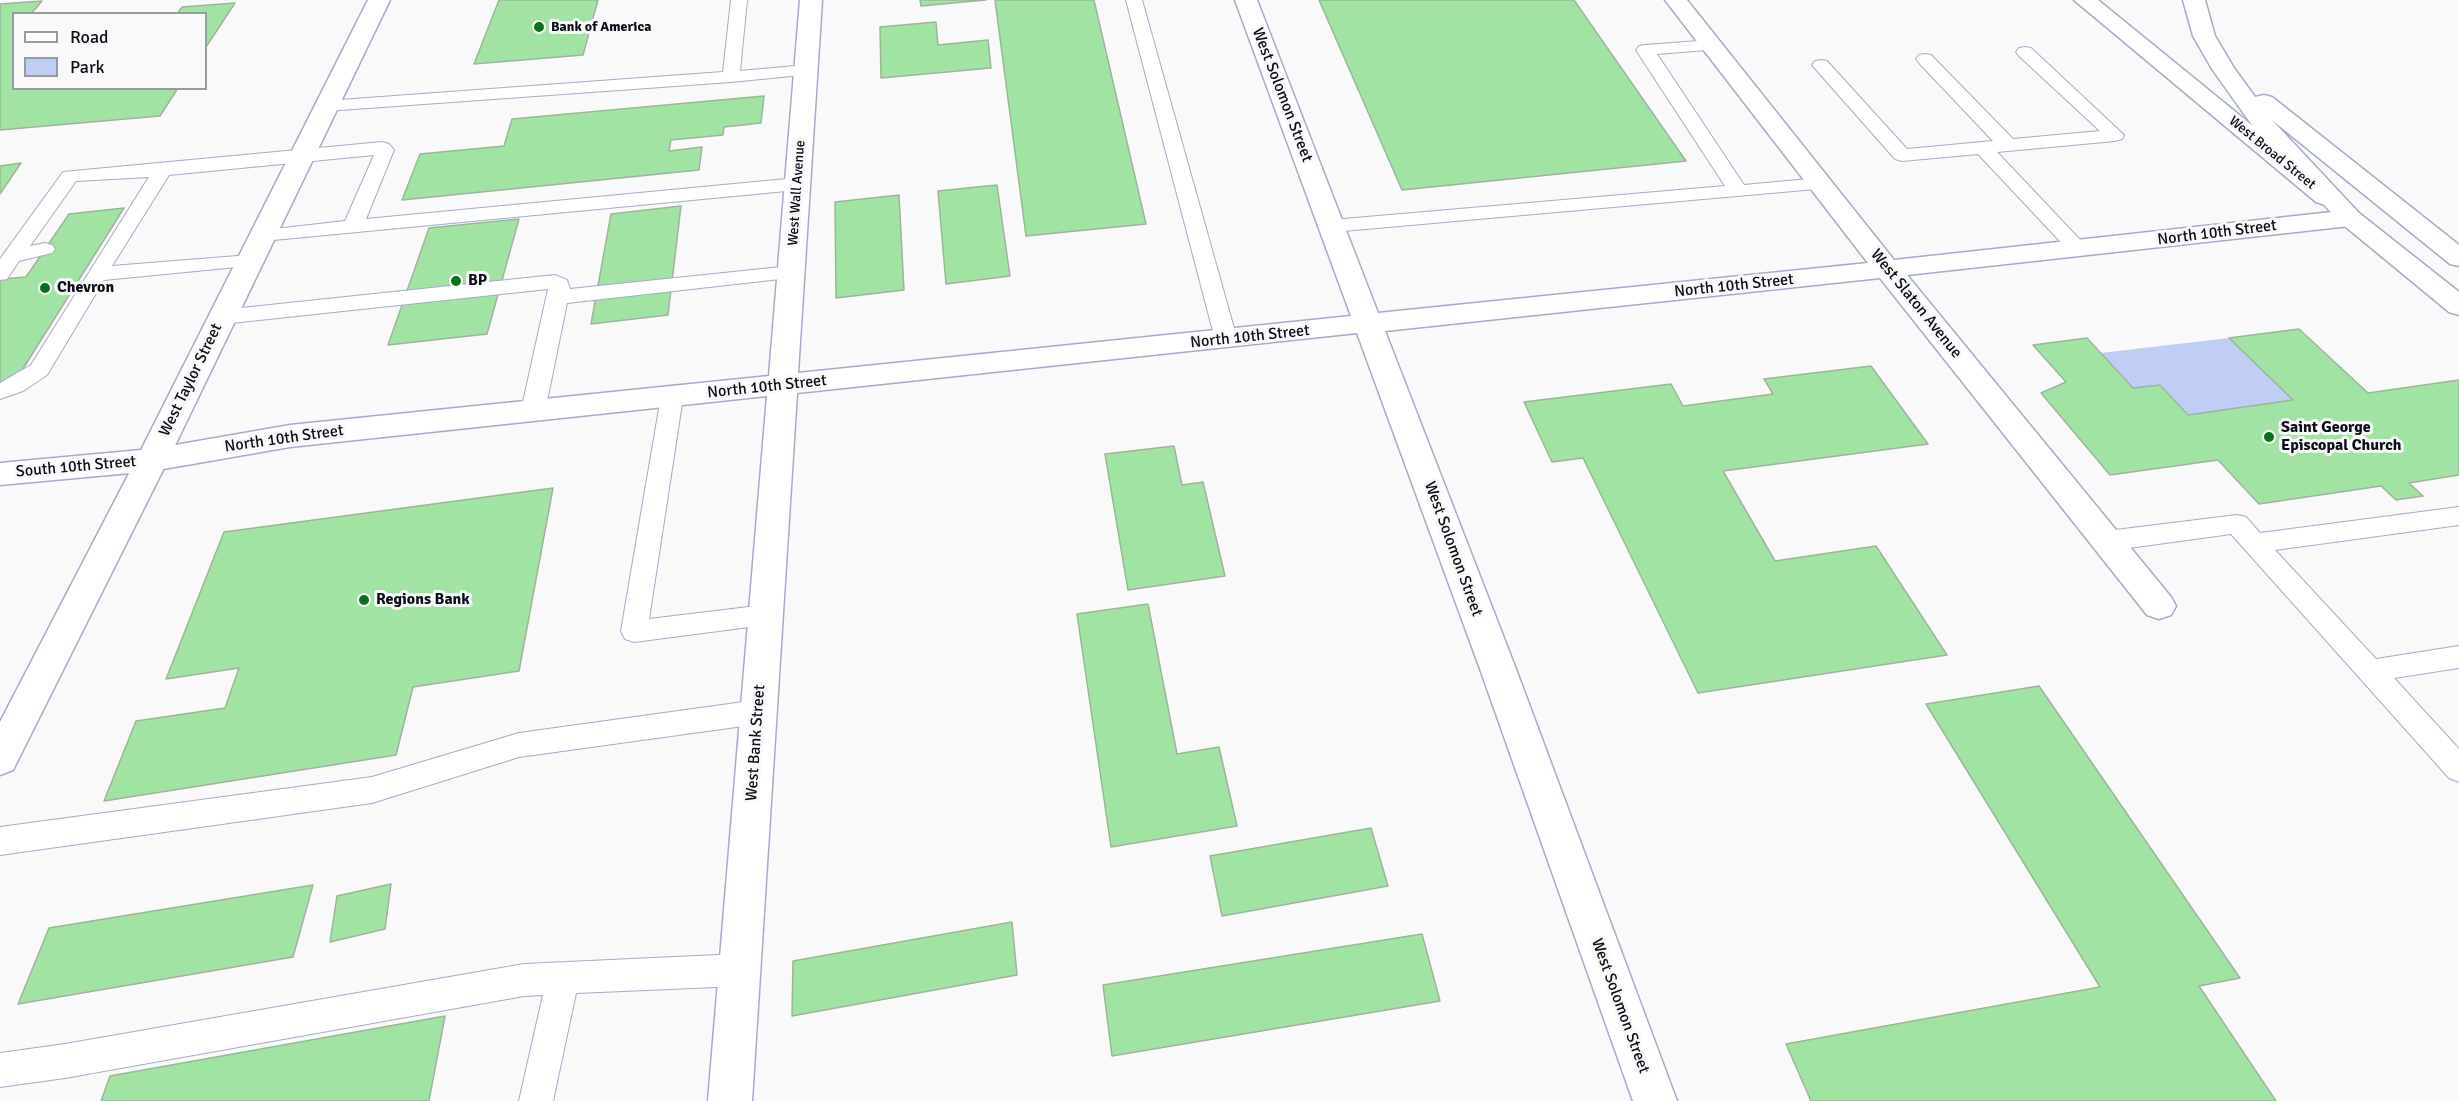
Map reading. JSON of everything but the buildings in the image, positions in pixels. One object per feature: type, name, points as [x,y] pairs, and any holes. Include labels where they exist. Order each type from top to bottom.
[{"type":"street","name":"West Taylor Street","points":[[0,759],[152,460],[379,0]]},
{"type":"street","name":"West Wall Avenue","points":[[783,386],[811,0]]},
{"type":"street","name":"West Solomon Street","points":[[1245,0],[1498,669],[1655,1101]]},
{"type":"street","name":"West Slaton Avenue","points":[[1676,0],[1887,269],[2159,606]]},
{"type":"street","name":"West Broad Street","points":[[2085,0],[2459,306]]},
{"type":"street","points":[[2194,0],[2204,36],[2223,69],[2266,130],[2350,218]]},
{"type":"street","points":[[2223,69],[2459,258]]},
{"type":"street","name":"North 10th Street","points":[[152,460],[290,435],[783,386],[2078,249],[2350,218]]},
{"type":"street","name":"West Bank Street","points":[[730,1101],[783,386]]},
{"type":"street","name":"South 10th Street","points":[[0,474],[152,460]]},
{"type":"lane","points":[[731,77],[739,0]]},
{"type":"lane","points":[[1134,0],[1226,339]]},
{"type":"lane","points":[[1712,45],[1645,50],[1738,191]]},
{"type":"lane","points":[[1821,65],[1902,155],[2115,135],[2025,52]]},
{"type":"lane","points":[[1925,59],[2008,145]]},
{"type":"lane","points":[[326,106],[806,70]]},
{"type":"lane","points":[[1982,147],[2078,249]]},
{"type":"lane","points":[[0,274],[70,176],[386,150],[353,227]]},
{"type":"lane","points":[[0,391],[15,386],[39,370],[52,336],[97,268],[117,232],[163,170]]},
{"type":"lane","points":[[262,236],[797,184]]},
{"type":"lane","points":[[1332,226],[1820,184]]},
{"type":"lane","points":[[12,257],[45,249]]},
{"type":"lane","points":[[97,268],[250,261]]},
{"type":"lane","points":[[557,297],[791,272]]},
{"type":"lane","points":[[222,317],[555,282],[560,285],[533,411]]},
{"type":"lane","points":[[672,397],[634,631],[765,615]]},
{"type":"lane","points":[[2254,543],[2459,516]]},
{"type":"lane","points":[[2107,541],[2237,524],[2459,769]]},
{"type":"lane","points":[[2368,671],[2459,657]]},
{"type":"lane","points":[[0,841],[372,790],[519,745],[758,712]]},
{"type":"lane","points":[[0,1070],[65,1061],[524,980],[740,970]]},
{"type":"lane","points":[[536,1101],[563,977]]},
{"type":"green space","points":[[2229,338],[2293,400],[2188,415],[2160,385],[2133,388],[2101,353]]},
{"type":"place","name":"Bank of America","points":[[539,27]]},
{"type":"place","name":"BP","points":[[456,281]]},
{"type":"place","name":"Chevron","points":[[45,288]]},
{"type":"place","name":"Saint George Episcopal Church","points":[[2269,437]]},
{"type":"place","name":"Regions Bank","points":[[364,600]]}]
